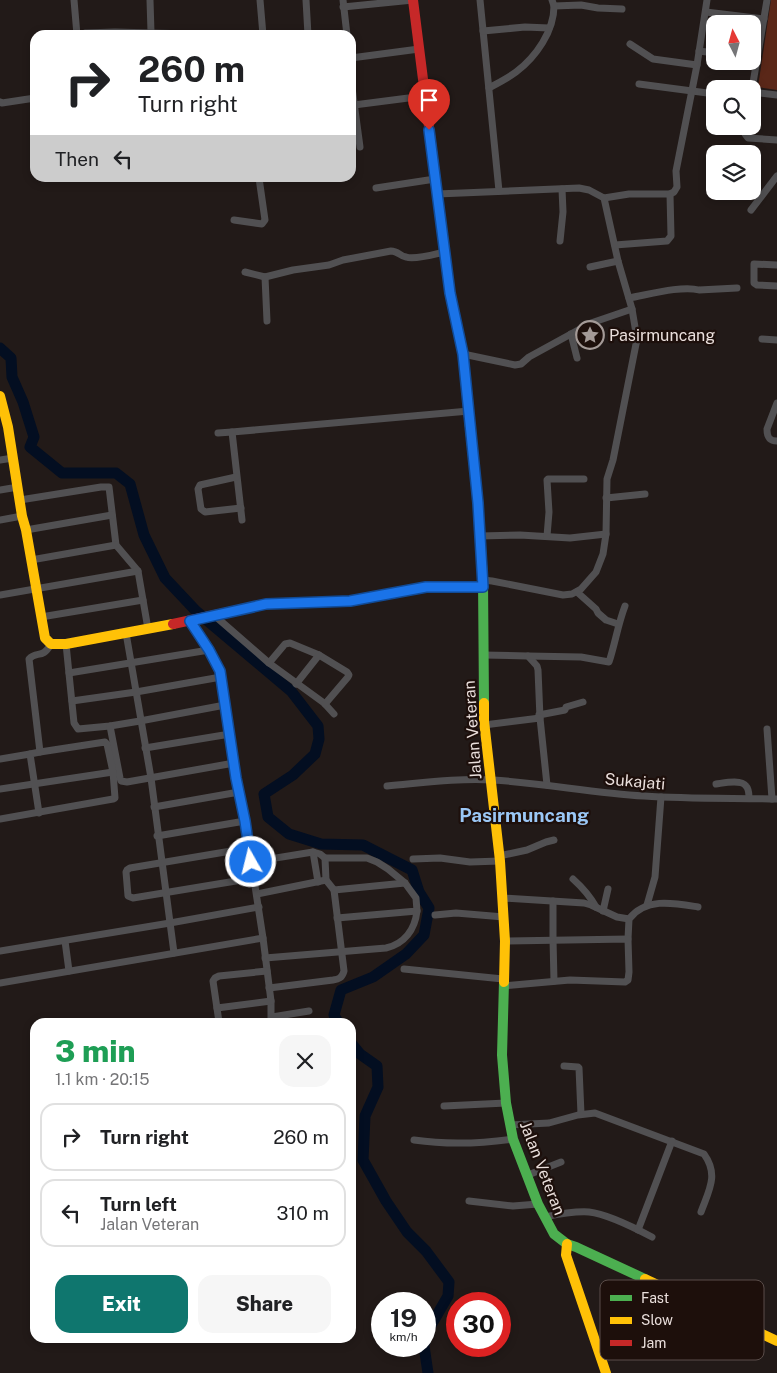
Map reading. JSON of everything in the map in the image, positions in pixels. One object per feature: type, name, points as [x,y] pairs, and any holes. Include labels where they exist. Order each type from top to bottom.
[{"type":"main road","name":"Jalan Veteran","points":[[413,0],[444,252],[450,293],[463,354],[470,411],[483,584],[484,725],[503,898],[505,941],[502,1055],[509,1125],[538,1204],[554,1234],[566,1244],[646,1280]]},
{"type":"main road","points":[[0,398],[4,428],[13,458],[45,638],[51,644],[66,644],[126,634],[271,604],[350,601],[426,587],[483,584]]},
{"type":"main road","points":[[566,1244],[566,1255],[600,1353]]},
{"type":"main road","name":"Jalan Veteran","points":[[764,1336],[777,1342]]},
{"type":"main road","points":[[602,1360],[606,1373]]},
{"type":"street","points":[[74,0],[77,30]]},
{"type":"street","points":[[150,0],[152,30]]},
{"type":"street","points":[[260,0],[263,30]]},
{"type":"street","points":[[306,0],[308,30]]},
{"type":"street","points":[[346,30],[343,4],[413,0]]},
{"type":"street","points":[[480,0],[499,192]]},
{"type":"street","points":[[437,194],[579,188],[589,190],[604,198],[629,194],[670,194],[674,192],[676,187],[676,171],[697,65],[707,0]]},
{"type":"street","points":[[761,32],[768,0]]},
{"type":"street","points":[[489,88],[516,73],[535,54],[554,14],[553,3],[622,9]]},
{"type":"street","points":[[706,12],[764,19]]},
{"type":"street","points":[[483,31],[525,27],[549,28]]},
{"type":"street","points":[[630,44],[653,59],[697,65]]},
{"type":"street","points":[[356,57],[419,49]]},
{"type":"street","points":[[699,51],[706,52]]},
{"type":"street","points":[[639,84],[706,93]]},
{"type":"street","points":[[761,92],[777,95]]},
{"type":"street","points":[[356,106],[424,96]]},
{"type":"street","points":[[0,102],[30,99]]},
{"type":"street","points":[[356,120],[360,147]]},
{"type":"street","points":[[746,135],[748,138],[777,140]]},
{"type":"street","points":[[751,210],[777,176]]},
{"type":"street","points":[[376,188],[435,180]]},
{"type":"street","points":[[234,220],[264,223],[259,182]]},
{"type":"street","points":[[560,241],[562,189]]},
{"type":"street","points":[[615,245],[667,241],[670,239],[672,236],[670,194]]},
{"type":"street","points":[[483,584],[492,581],[568,595],[577,592],[594,575],[603,554],[606,534],[607,479],[613,460],[636,339],[632,309],[618,261],[604,198]]},
{"type":"street","points":[[244,272],[265,277],[391,251],[396,251],[408,258],[444,252]]},
{"type":"street","points":[[590,267],[618,261]]},
{"type":"street","points":[[777,265],[754,264],[753,276],[756,285],[777,286]]},
{"type":"street","points":[[265,277],[267,321]]},
{"type":"street","points":[[629,298],[667,290],[737,288]]},
{"type":"street","points":[[463,354],[508,364],[521,364],[591,323],[632,309]]},
{"type":"street","points":[[571,334],[577,358]]},
{"type":"street","points":[[762,339],[777,340]]},
{"type":"street","points":[[777,404],[767,429],[768,438],[771,441],[777,441]]},
{"type":"street","points":[[218,433],[470,411]]},
{"type":"street","points":[[232,432],[242,520]]},
{"type":"street","points":[[0,460],[13,458]]},
{"type":"street","points":[[236,477],[200,485],[198,489],[201,508],[206,512],[241,508]]},
{"type":"street","points":[[547,536],[549,512],[547,480],[584,479]]},
{"type":"street","points":[[0,490],[18,487]]},
{"type":"street","points":[[20,500],[109,487],[116,545],[138,571],[148,630]]},
{"type":"street","points":[[606,498],[645,494]]},
{"type":"street","points":[[0,520],[22,516]]},
{"type":"street","points":[[26,530],[112,516]]},
{"type":"street","points":[[480,536],[520,535],[570,538],[606,534]]},
{"type":"street","points":[[31,560],[116,545]]},
{"type":"street","points":[[0,595],[138,571]]},
{"type":"street","points":[[577,592],[606,620],[618,624]]},
{"type":"street","points":[[41,617],[143,600]]},
{"type":"street","points":[[483,656],[581,657],[609,662],[618,624],[625,606]]},
{"type":"street","points":[[214,616],[269,664],[325,704],[334,714]]},
{"type":"street","points":[[193,620],[218,666],[221,677],[259,907],[272,1018]]},
{"type":"street","points":[[126,634],[150,778],[174,953]]},
{"type":"street","points":[[269,664],[285,644],[288,643],[319,655],[347,672],[349,676],[325,704]]},
{"type":"street","points":[[40,752],[29,658],[33,655],[44,653],[51,644]]},
{"type":"street","points":[[66,644],[74,724],[76,728],[110,726],[226,705]]},
{"type":"street","points":[[69,673],[209,650]]},
{"type":"street","points":[[296,684],[319,655]]},
{"type":"street","points":[[528,656],[537,666],[538,670],[540,716],[547,785]]},
{"type":"street","points":[[72,701],[221,677]]},
{"type":"street","points":[[484,725],[540,716],[564,710],[566,707],[583,702]]},
{"type":"street","points":[[110,726],[121,780],[127,782],[234,763]]},
{"type":"street","points":[[768,729],[775,799]]},
{"type":"street","points":[[145,748],[230,734]]},
{"type":"street","points":[[0,759],[105,742],[113,772],[116,795],[113,799],[0,819]]},
{"type":"street","points":[[30,754],[39,813]]},
{"type":"street","points":[[0,789],[113,772]]},
{"type":"street","name":"Sukajati","points":[[386,786],[458,780],[491,780],[642,796],[699,799],[775,799]]},
{"type":"street","points":[[716,784],[740,782],[748,787],[749,798]]},
{"type":"street","points":[[154,807],[239,792]]},
{"type":"street","points":[[647,905],[656,876],[661,797]]},
{"type":"street","points":[[158,836],[245,821]]},
{"type":"street","points":[[414,859],[440,858],[470,862],[500,858],[554,840]]},
{"type":"street","points":[[249,848],[128,869],[126,872],[128,896],[133,898],[166,894],[254,878]]},
{"type":"street","points":[[251,862],[314,852],[324,858],[366,858],[388,869],[404,883],[416,898],[417,911],[413,927],[403,941],[395,946],[265,958]]},
{"type":"street","points":[[314,852],[318,882]]},
{"type":"street","points":[[269,988],[333,980],[343,975],[334,890],[326,880],[324,858]]},
{"type":"street","points":[[573,879],[590,897],[596,907]]},
{"type":"street","points":[[257,894],[326,880]]},
{"type":"street","points":[[334,890],[404,883]]},
{"type":"street","points":[[603,911],[608,889]]},
{"type":"street","points":[[503,898],[584,903],[629,919]]},
{"type":"street","points":[[553,901],[554,981]]},
{"type":"street","points":[[404,969],[503,982],[570,980],[626,982],[629,972],[629,919],[647,905],[676,903],[698,907]]},
{"type":"street","points":[[0,951],[259,907]]},
{"type":"street","points":[[337,918],[417,911]]},
{"type":"street","points":[[435,915],[456,914],[504,917]]},
{"type":"street","points":[[0,984],[263,938]]},
{"type":"street","points":[[505,941],[628,939]]},
{"type":"street","points":[[65,941],[70,971]]},
{"type":"street","points":[[219,1018],[214,978],[267,971]]},
{"type":"street","points":[[217,1008],[271,1000]]},
{"type":"street","points":[[281,1018],[309,1012]]},
{"type":"street","points":[[564,1066],[579,1068],[581,1114]]},
{"type":"street","points":[[444,1106],[506,1103]]},
{"type":"street","points":[[509,1125],[549,1123],[581,1114],[595,1113],[704,1154],[710,1164],[712,1175],[702,1212]]},
{"type":"street","points":[[414,1140],[462,1144],[513,1139]]},
{"type":"street","points":[[638,1230],[672,1141]]},
{"type":"street","points":[[528,1175],[561,1162]]},
{"type":"street","points":[[469,1200],[513,1206],[538,1204]]},
{"type":"street","points":[[545,1218],[574,1212],[591,1212],[600,1214],[652,1237]]},
{"type":"shaded area","points":[[771,0],[777,0],[777,90],[761,87],[761,80],[759,80]]},
{"type":"waterway","points":[[0,348],[11,358],[12,377],[23,402],[34,437],[30,447],[62,473],[116,473],[130,484],[144,535],[165,578],[196,611],[291,691],[318,726],[319,739],[315,754],[293,775],[264,794],[268,817],[289,834],[321,844],[363,845],[412,870],[419,892],[429,908],[424,935],[406,954],[373,977],[341,990],[334,1015],[336,1018]]},
{"type":"waterway","points":[[356,1049],[377,1066],[378,1087],[365,1116],[363,1160],[386,1201],[407,1232],[426,1251],[449,1282],[448,1296],[436,1317]]},
{"type":"waterway","points":[[426,1357],[428,1373]]},
{"type":"traffic: fast","points":[[469,418],[478,503],[483,580],[484,703]]},
{"type":"traffic: fast","points":[[504,982],[502,1055],[506,1103],[513,1139],[538,1204],[554,1234],[567,1244],[645,1279]]},
{"type":"traffic: slow","points":[[0,396],[8,427],[22,516],[45,638],[51,644],[66,644],[173,624]]},
{"type":"traffic: slow","points":[[484,703],[484,721],[500,861],[505,941],[504,982]]},
{"type":"traffic: slow","points":[[567,1244],[566,1255],[600,1355]]},
{"type":"traffic: slow","points":[[764,1335],[777,1341]]},
{"type":"traffic: slow","points":[[602,1360],[606,1373]]},
{"type":"traffic: jam","points":[[413,0],[450,293],[463,354],[469,418]]},
{"type":"traffic: jam","points":[[173,624],[266,604],[350,601],[426,587],[483,587]]},
{"type":"place","name":"Pasirmuncang","points":[[590,335]]},
{"type":"district","name":"Pasirmuncang","points":[[524,815]]},
{"type":"route","points":[[251,862],[220,671],[190,621],[266,604],[362,600],[426,587],[483,587],[470,411],[463,354],[450,293],[444,252],[429,130]]}]
